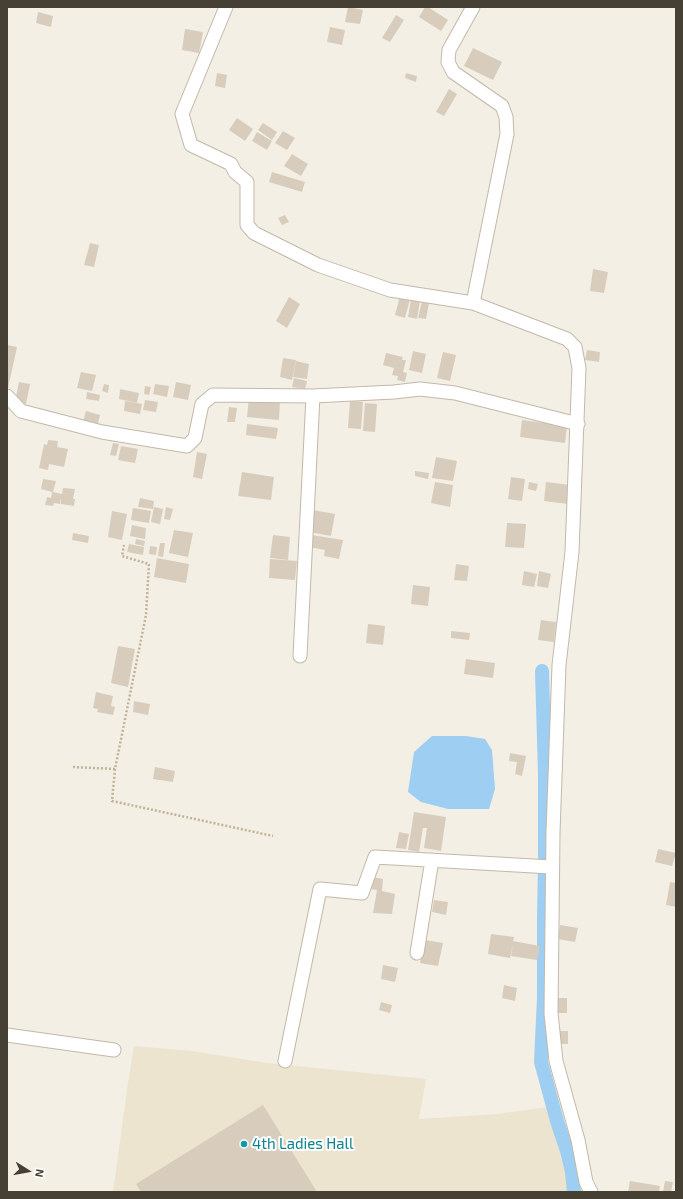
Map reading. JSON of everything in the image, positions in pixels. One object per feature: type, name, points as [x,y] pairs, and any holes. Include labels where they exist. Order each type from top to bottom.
[{"type":"street","points":[[226,7],[182,114],[191,145],[231,164],[235,172],[247,182],[246,225],[254,234],[318,265],[390,290],[473,303],[567,339],[575,347],[579,368],[578,424],[572,552],[559,665],[552,833],[551,1013],[556,1061],[578,1140],[586,1182],[591,1192]]},
{"type":"street","points":[[473,7],[449,50],[448,62],[453,72],[502,106],[506,117],[507,134],[473,303]]},
{"type":"street","points":[[7,396],[21,411],[102,432],[188,446],[195,438],[202,404],[213,395],[313,396],[394,392],[420,388],[455,393],[578,424]]},
{"type":"street","points":[[300,656],[313,396]]},
{"type":"street","points":[[285,1061],[320,889],[362,893],[375,857],[551,867]]},
{"type":"street","points":[[417,953],[432,860]]},
{"type":"street","points":[[7,1035],[114,1050]]},
{"type":"path","points":[[124,545],[122,556],[149,564],[146,615],[115,770],[112,801],[274,836]]},
{"type":"path","points":[[73,767],[115,770]]},
{"type":"shaded area","points":[[134,1046],[192,1051],[267,1063],[426,1079],[419,1119],[497,1114],[547,1107],[568,1182],[577,1180],[584,1192],[113,1192]]},
{"type":"water","points":[[432,736],[466,736],[485,739],[492,750],[495,789],[489,809],[448,809],[421,802],[408,792],[414,752]]},
{"type":"building","points":[[348,7],[363,10],[360,24],[345,22]]},
{"type":"building","points":[[425,7],[428,7],[448,20],[441,31],[419,17]]},
{"type":"building","points":[[38,12],[53,16],[51,27],[36,23]]},
{"type":"building","points":[[396,15],[404,20],[390,42],[382,38]]},
{"type":"building","points":[[330,27],[345,30],[342,45],[327,42]]},
{"type":"building","points":[[185,29],[203,32],[199,53],[182,50]]},
{"type":"building","points":[[473,48],[502,62],[493,80],[464,66]]},
{"type":"building","points":[[217,73],[227,75],[225,88],[215,86]]},
{"type":"building","points":[[406,73],[417,76],[416,82],[405,78]]},
{"type":"building","points":[[449,89],[457,94],[444,116],[436,112]]},
{"type":"building","points":[[237,118],[253,129],[245,141],[229,130]]},
{"type":"building","points":[[263,123],[277,132],[272,140],[258,130]]},
{"type":"building","points":[[283,131],[295,138],[287,150],[275,143]]},
{"type":"building","points":[[257,132],[272,141],[267,150],[252,141]]},
{"type":"building","points":[[292,154],[308,164],[301,176],[284,166]]},
{"type":"building","points":[[272,172],[305,182],[302,192],[269,182]]},
{"type":"building","points":[[285,215],[289,222],[282,225],[278,218]]},
{"type":"building","points":[[90,243],[99,245],[94,267],[84,265]]},
{"type":"building","points":[[593,269],[608,272],[604,293],[590,291]]},
{"type":"building","points":[[400,296],[410,299],[405,318],[395,315]]},
{"type":"building","points":[[289,297],[300,304],[287,328],[276,321]]},
{"type":"building","points":[[411,299],[420,301],[417,319],[408,317]]},
{"type":"building","points":[[422,301],[429,303],[426,319],[418,318]]},
{"type":"building","points":[[7,345],[17,347],[8,388],[7,388]]},
{"type":"building","points":[[587,350],[600,352],[599,362],[585,360]]},
{"type":"building","points":[[413,351],[426,354],[422,373],[409,370]]},
{"type":"building","points":[[443,352],[456,355],[450,381],[437,378]]},
{"type":"building","points":[[386,353],[403,357],[402,360],[406,360],[403,372],[407,373],[405,382],[397,380],[398,376],[392,375],[394,368],[383,365]]},
{"type":"building","points":[[283,358],[296,360],[292,380],[280,377]]},
{"type":"building","points":[[296,361],[309,364],[307,379],[293,377]]},
{"type":"building","points":[[81,372],[96,375],[92,391],[77,388]]},
{"type":"building","points":[[294,378],[307,381],[305,389],[292,387]]},
{"type":"building","points":[[19,382],[30,384],[26,404],[15,402]]},
{"type":"building","points":[[176,382],[191,385],[188,400],[173,397]]},
{"type":"building","points":[[104,384],[109,385],[108,393],[102,391]]},
{"type":"building","points":[[155,384],[169,386],[167,397],[153,394]]},
{"type":"building","points":[[145,386],[151,387],[149,395],[144,394]]},
{"type":"building","points":[[120,389],[139,393],[137,403],[119,399]]},
{"type":"building","points":[[87,392],[100,395],[99,401],[86,399]]},
{"type":"building","points":[[249,398],[280,401],[279,420],[247,417]]},
{"type":"building","points":[[145,400],[158,402],[156,412],[143,410]]},
{"type":"building","points":[[125,401],[142,404],[140,414],[124,411]]},
{"type":"building","points":[[350,401],[363,402],[361,429],[348,428]]},
{"type":"building","points":[[365,403],[377,404],[375,432],[363,431]]},
{"type":"building","points":[[229,407],[237,408],[235,422],[227,422]]},
{"type":"building","points":[[86,411],[100,415],[97,428],[82,425]]},
{"type":"building","points":[[522,420],[567,426],[565,443],[520,437]]},
{"type":"building","points":[[247,424],[278,428],[276,439],[246,435]]},
{"type":"building","points":[[48,440],[58,441],[57,447],[68,449],[64,467],[49,464],[48,470],[39,468],[44,444],[47,445]]},
{"type":"building","points":[[113,443],[119,444],[116,456],[110,455]]},
{"type":"building","points":[[121,446],[138,449],[135,463],[118,460]]},
{"type":"building","points":[[197,452],[207,454],[202,479],[193,477]]},
{"type":"building","points":[[436,457],[457,461],[453,481],[432,478]]},
{"type":"building","points":[[415,471],[429,473],[428,479],[415,476]]},
{"type":"building","points":[[242,472],[274,477],[271,500],[238,496]]},
{"type":"building","points":[[511,477],[525,479],[522,501],[508,499]]},
{"type":"building","points":[[43,479],[56,481],[53,492],[62,494],[63,488],[75,489],[73,499],[75,499],[74,506],[61,504],[61,498],[60,504],[54,503],[53,506],[45,505],[47,497],[51,498],[52,492],[41,489]]},
{"type":"building","points":[[435,482],[453,485],[450,507],[431,503]]},
{"type":"building","points":[[529,482],[538,484],[536,491],[528,489]]},
{"type":"building","points":[[546,482],[570,485],[568,504],[544,501]]},
{"type":"building","points":[[140,498],[154,501],[153,509],[138,507]]},
{"type":"building","points":[[154,507],[163,509],[160,524],[151,522]]},
{"type":"building","points":[[166,507],[173,509],[170,520],[164,519]]},
{"type":"building","points":[[133,508],[151,511],[149,523],[131,520]]},
{"type":"building","points":[[313,510],[335,514],[331,536],[309,532]]},
{"type":"building","points":[[112,511],[127,514],[122,540],[108,537]]},
{"type":"building","points":[[507,523],[526,524],[524,548],[505,547]]},
{"type":"building","points":[[132,525],[146,528],[145,539],[130,536]]},
{"type":"building","points":[[174,530],[193,533],[188,557],[169,553]]},
{"type":"building","points":[[73,533],[89,536],[88,543],[72,540]]},
{"type":"building","points":[[273,535],[290,537],[288,560],[270,558]]},
{"type":"building","points":[[311,535],[343,540],[339,559],[324,556],[325,550],[309,547]]},
{"type":"building","points":[[136,539],[145,541],[144,546],[135,544]]},
{"type":"building","points":[[160,543],[165,543],[163,557],[158,556]]},
{"type":"building","points":[[129,544],[144,547],[143,555],[127,552]]},
{"type":"building","points":[[150,546],[157,547],[156,555],[149,554]]},
{"type":"building","points":[[157,558],[189,564],[186,583],[154,577]]},
{"type":"building","points":[[270,559],[297,561],[295,580],[269,578]]},
{"type":"building","points":[[456,564],[469,566],[467,581],[454,580]]},
{"type":"building","points":[[524,571],[537,574],[534,587],[522,585]]},
{"type":"building","points":[[539,571],[551,574],[548,588],[537,586]]},
{"type":"building","points":[[413,585],[430,587],[428,606],[411,604]]},
{"type":"building","points":[[541,620],[556,622],[554,642],[538,640]]},
{"type":"building","points":[[368,624],[385,626],[383,645],[366,643]]},
{"type":"building","points":[[451,631],[470,633],[469,640],[451,638]]},
{"type":"building","points":[[118,646],[135,649],[128,687],[111,683]]},
{"type":"building","points":[[466,659],[495,663],[493,678],[464,674]]},
{"type":"building","points":[[96,692],[113,696],[111,706],[115,707],[113,715],[97,712],[98,709],[93,708]]},
{"type":"building","points":[[134,701],[150,704],[148,715],[133,712]]},
{"type":"building","points":[[510,753],[526,756],[522,776],[515,774],[517,762],[509,761]]},
{"type":"building","points":[[155,767],[175,771],[173,782],[153,779]]},
{"type":"building","points":[[414,812],[446,817],[441,851],[424,848],[427,828],[423,828],[419,852],[408,850]]},
{"type":"building","points":[[399,832],[409,834],[406,849],[396,848]]},
{"type":"building","points":[[658,849],[676,853],[672,866],[655,862]]},
{"type":"building","points":[[372,877],[383,879],[382,891],[395,894],[392,914],[373,913],[377,890],[371,889]]},
{"type":"building","points":[[670,882],[676,883],[676,907],[666,905]]},
{"type":"building","points":[[434,900],[448,902],[446,915],[432,912]]},
{"type":"building","points":[[560,925],[578,928],[575,942],[558,939]]},
{"type":"building","points":[[491,934],[514,937],[513,941],[540,946],[537,960],[511,956],[513,944],[510,958],[488,954]]},
{"type":"building","points":[[425,940],[443,943],[438,966],[420,963]]},
{"type":"building","points":[[383,965],[398,968],[395,982],[381,979]]},
{"type":"building","points":[[504,985],[517,988],[515,1001],[502,998]]},
{"type":"building","points":[[556,998],[567,998],[567,1013],[556,1013]]},
{"type":"building","points":[[381,1002],[392,1005],[390,1013],[379,1010]]},
{"type":"building","points":[[560,1031],[568,1031],[568,1044],[560,1044]]},
{"type":"building","name":"4th Ladies Hall","points":[[263,1105],[317,1192],[141,1192],[136,1184]]},
{"type":"building","points":[[630,1181],[660,1186],[659,1192],[628,1192]]},
{"type":"building","points":[[665,1181],[673,1182],[671,1192],[663,1192]]},
{"type":"waterway","points":[[542,671],[545,774],[545,861],[544,998],[541,1062],[567,1151],[572,1172],[574,1192]]},
{"type":"place","name":"4th Ladies Hall","points":[[244,1144]]}]
